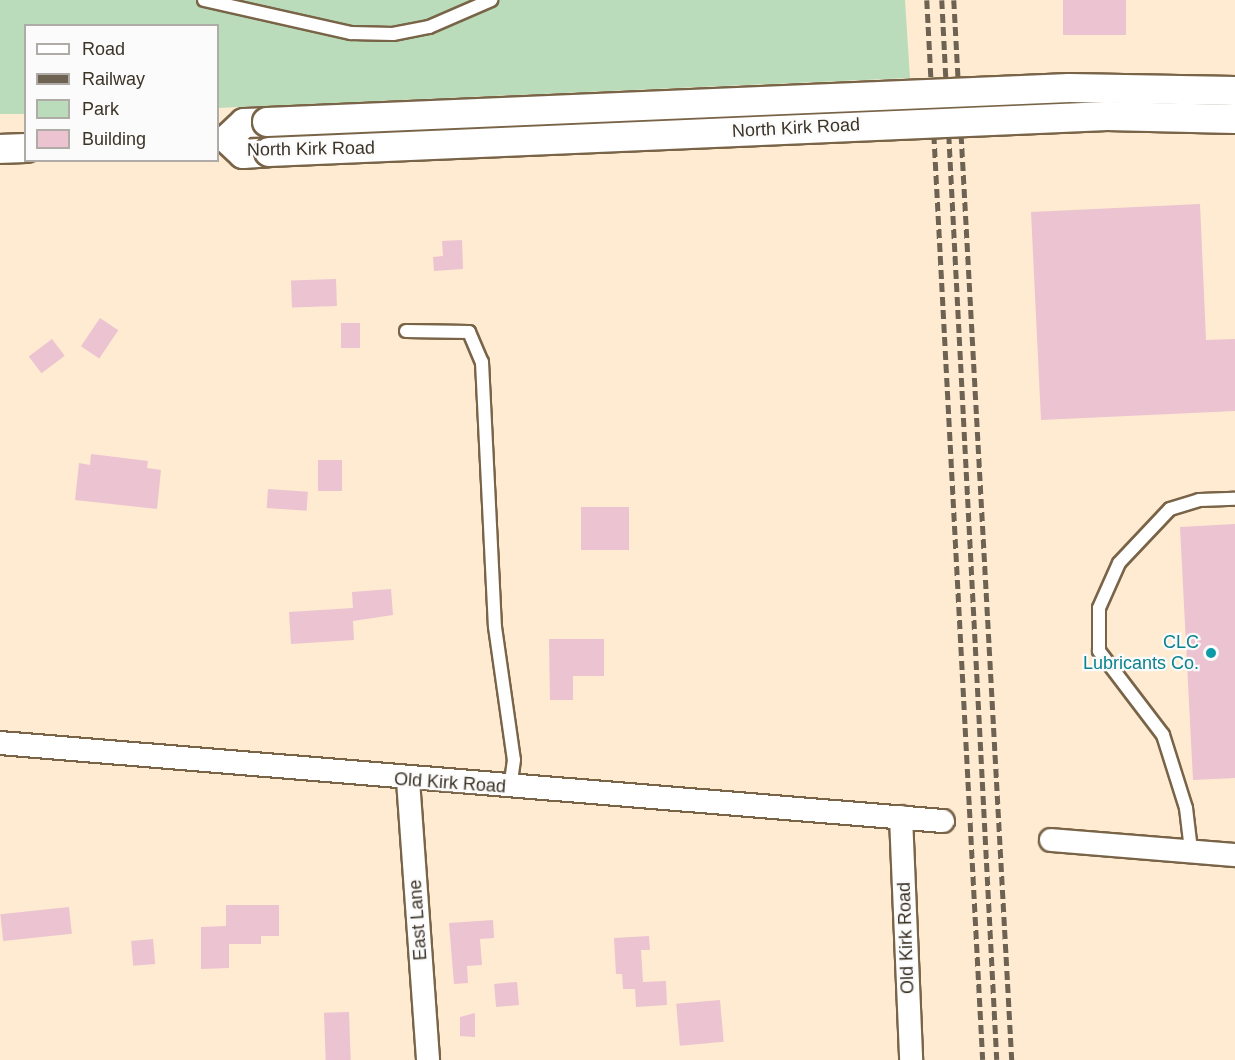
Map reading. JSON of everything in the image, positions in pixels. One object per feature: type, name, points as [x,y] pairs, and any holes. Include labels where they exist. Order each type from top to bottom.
[{"type":"street","name":"North Kirk Road","points":[[1235,91],[1069,88],[244,123],[222,139],[243,154],[1107,116],[1235,119]]},
{"type":"street","points":[[0,149],[24,148]]},
{"type":"street","name":"Old Kirk Road","points":[[0,743],[408,780],[943,821]]},
{"type":"street","name":"East Lane","points":[[408,780],[428,1060]]},
{"type":"street","name":"Old Kirk Road","points":[[901,817],[911,1060]]},
{"type":"street","points":[[1051,840],[1235,855]]},
{"type":"lane","points":[[204,0],[351,33],[393,34],[429,27],[491,0]]},
{"type":"lane","points":[[406,331],[469,332],[482,362],[495,627],[514,760],[510,788]]},
{"type":"lane","points":[[1191,850],[1186,808],[1163,735],[1099,651],[1099,608],[1119,563],[1170,509],[1199,500],[1235,499]]},
{"type":"green space","points":[[0,0],[905,0],[910,78],[219,108],[219,24],[24,24],[24,114],[0,114]]},
{"type":"building","points":[[1063,0],[1126,0],[1126,35],[1063,35]]},
{"type":"building","points":[[1200,204],[1206,340],[1235,339],[1235,411],[1041,420],[1031,212]]},
{"type":"building","points":[[462,240],[463,269],[434,271],[433,257],[443,256],[442,241]]},
{"type":"building","points":[[336,279],[337,306],[292,308],[291,281]]},
{"type":"building","points":[[100,318],[118,330],[99,358],[81,346]]},
{"type":"building","points":[[341,323],[360,323],[360,348],[341,348]]},
{"type":"building","points":[[52,339],[65,356],[41,373],[29,356]]},
{"type":"building","points":[[91,454],[148,461],[147,468],[161,470],[157,509],[75,500],[79,463],[90,465]]},
{"type":"building","points":[[318,460],[342,460],[342,491],[318,491]]},
{"type":"building","points":[[268,489],[308,492],[307,511],[267,508]]},
{"type":"building","points":[[581,507],[629,507],[629,550],[581,550]]},
{"type":"building","name":"CLC Lubricants Co.","points":[[1235,524],[1235,778],[1193,780],[1180,527]]},
{"type":"building","points":[[391,589],[393,615],[353,621],[354,640],[291,644],[289,612],[353,608],[352,592]]},
{"type":"building","points":[[549,639],[604,639],[604,676],[573,676],[573,700],[550,700]]},
{"type":"building","points":[[226,905],[279,905],[279,936],[261,936],[261,944],[229,944],[229,968],[201,969],[201,927],[226,926]]},
{"type":"building","points":[[69,907],[72,934],[3,941],[0,914]]},
{"type":"building","points":[[493,920],[494,938],[480,939],[482,965],[467,966],[468,983],[454,984],[449,923]]},
{"type":"building","points":[[649,936],[650,950],[641,950],[643,982],[666,981],[667,1005],[636,1007],[635,989],[623,989],[622,974],[616,974],[614,938]]},
{"type":"building","points":[[153,939],[155,964],[133,966],[131,941]]},
{"type":"building","points":[[517,982],[519,1005],[496,1007],[494,984]]},
{"type":"building","points":[[720,1000],[724,1042],[680,1046],[676,1004]]},
{"type":"building","points":[[349,1012],[351,1060],[326,1060],[324,1013]]},
{"type":"building","points":[[475,1013],[475,1037],[460,1036],[460,1017]]},
{"type":"railway","points":[[927,0],[983,1060]]},
{"type":"railway","points":[[942,0],[997,1060]]},
{"type":"railway","points":[[954,0],[1012,1060]]},
{"type":"place","name":"CLC Lubricants Co.","points":[[1211,653]]}]
